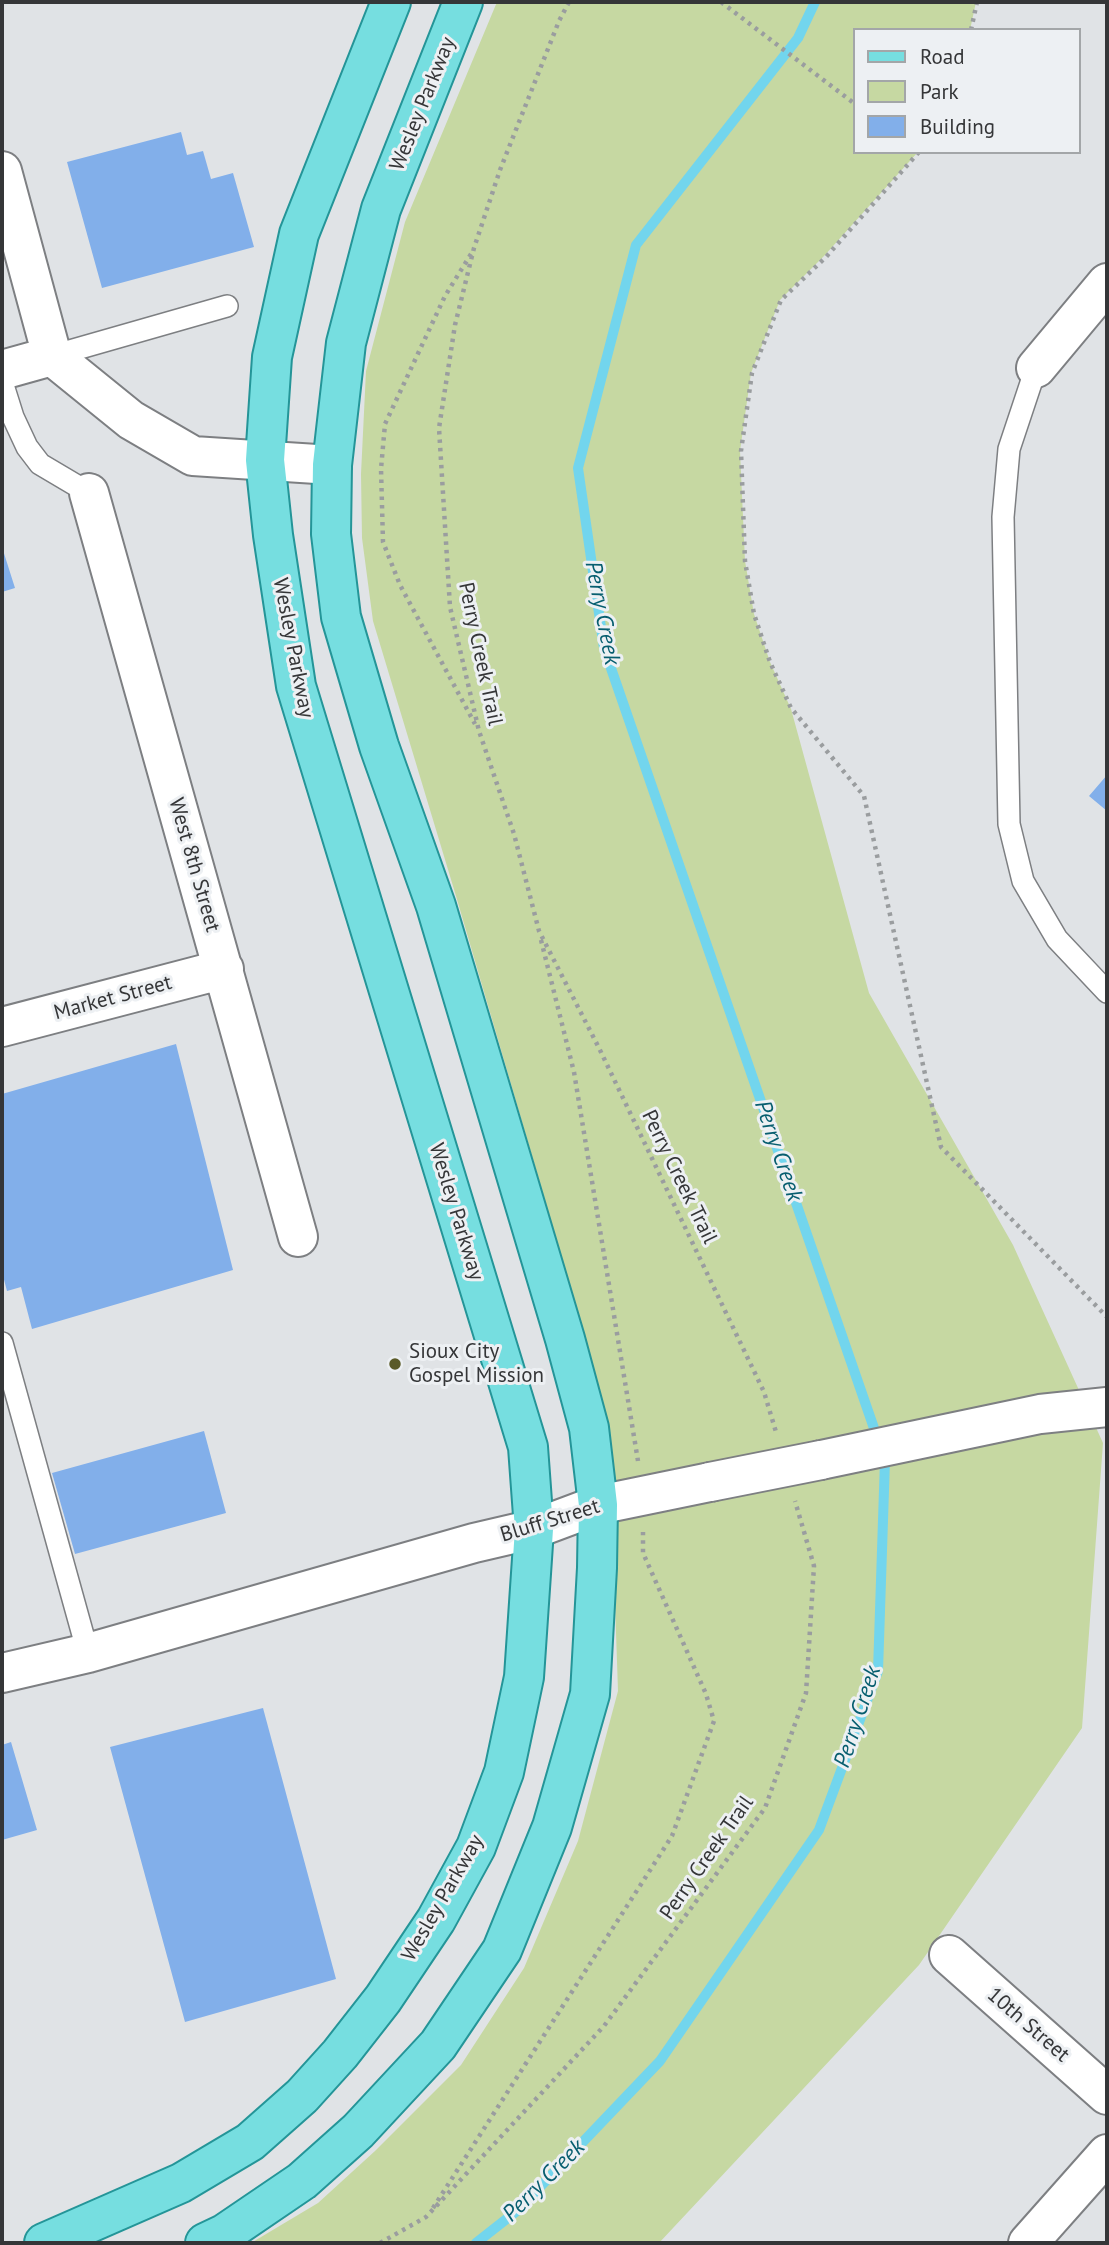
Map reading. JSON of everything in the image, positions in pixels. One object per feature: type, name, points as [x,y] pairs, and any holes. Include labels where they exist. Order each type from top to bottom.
[{"type":"main road","name":"Wesley Parkway","points":[[44,2243],[181,2183],[250,2142],[302,2096],[340,2054],[383,1999],[436,1920],[476,1847],[504,1772],[524,1677],[534,1529],[528,1447],[296,686],[273,535],[265,460],[272,357],[299,234],[391,2]]},
{"type":"main road","name":"Wesley Parkway","points":[[205,2243],[224,2234],[302,2181],[358,2131],[438,2045],[502,1950],[552,1827],[590,1694],[598,1505],[589,1428],[436,906],[379,746],[341,617],[331,534],[332,465],[346,343],[382,208],[463,2]]},
{"type":"street","points":[[2,171],[52,356],[131,420],[193,456],[332,465]]},
{"type":"street","points":[[1036,368],[1107,283]]},
{"type":"street","points":[[2,370],[52,356]]},
{"type":"street","name":"West 8th Street","points":[[89,493],[298,1237]]},
{"type":"street","name":"Market Street","points":[[2,1027],[224,969]]},
{"type":"street","name":"Bluff Street","points":[[2,1673],[88,1653],[461,1547],[534,1529],[598,1505],[1040,1414],[1107,1408]]},
{"type":"street","name":"10th Street","points":[[949,1955],[1107,2095]]},
{"type":"street","points":[[1028,2243],[1107,2154]]},
{"type":"lane","points":[[52,356],[226,306]]},
{"type":"lane","points":[[1036,368],[1009,449],[1003,517],[1009,824],[1023,881],[1057,939],[1107,992]]},
{"type":"lane","points":[[2,382],[13,417],[27,447],[40,464],[89,493]]},
{"type":"lane","points":[[2,1346],[88,1653]]},
{"type":"path","name":"Perry Creek Trail","points":[[569,2],[500,170],[474,248],[455,326],[439,428],[450,607],[479,731],[514,834],[539,931],[599,1048],[764,1392],[776,1432]]},
{"type":"path","points":[[721,2],[853,102]]},
{"type":"path","points":[[971,28],[977,2]]},
{"type":"path","points":[[917,154],[825,257],[781,300],[752,373],[741,451],[745,561],[754,614],[770,662],[791,708],[864,796],[941,1147],[1107,1317]]},
{"type":"path","points":[[474,248],[444,296],[401,386],[386,424],[382,469],[383,542],[400,585],[479,731]]},
{"type":"path","points":[[426,2217],[672,1836],[714,1721],[706,1694],[643,1553],[643,1495],[626,1377],[574,1072],[539,931]]},
{"type":"path","name":"Perry Creek Trail","points":[[380,2243],[426,2217],[604,2026],[765,1808],[806,1693],[814,1566],[795,1499]]},
{"type":"green space","points":[[497,2],[976,2],[970,28],[853,28],[853,154],[916,154],[824,256],[780,300],[751,373],[740,451],[745,561],[754,614],[770,662],[791,709],[869,993],[1013,1245],[1103,1443],[1082,1728],[919,1965],[659,2243],[251,2243],[318,2203],[375,2151],[461,2065],[524,1968],[578,1841],[618,1691],[609,1427],[456,896],[373,621],[362,538],[361,474],[366,371],[405,222]]},
{"type":"building","points":[[181,132],[187,155],[203,151],[211,179],[233,173],[254,247],[102,288],[67,162]]},
{"type":"building","points":[[2,547],[15,588],[2,592]]},
{"type":"building","points":[[1107,775],[1107,811],[1089,796]]},
{"type":"building","points":[[176,1044],[233,1270],[32,1329],[21,1287],[7,1291],[2,1272],[2,1094]]},
{"type":"building","points":[[204,1431],[226,1513],[75,1554],[52,1473]]},
{"type":"building","points":[[263,1708],[336,1979],[185,2022],[110,1747]]},
{"type":"building","points":[[11,1742],[37,1830],[2,1840],[2,1745]]},
{"type":"waterway","name":"Perry Creek","points":[[476,2243],[518,2210],[660,2061],[819,1830],[878,1671],[885,1460],[604,648],[578,468],[636,245],[798,38],[815,2]]},
{"type":"place","name":"Sioux City Gospel Mission","points":[[395,1364]]}]
